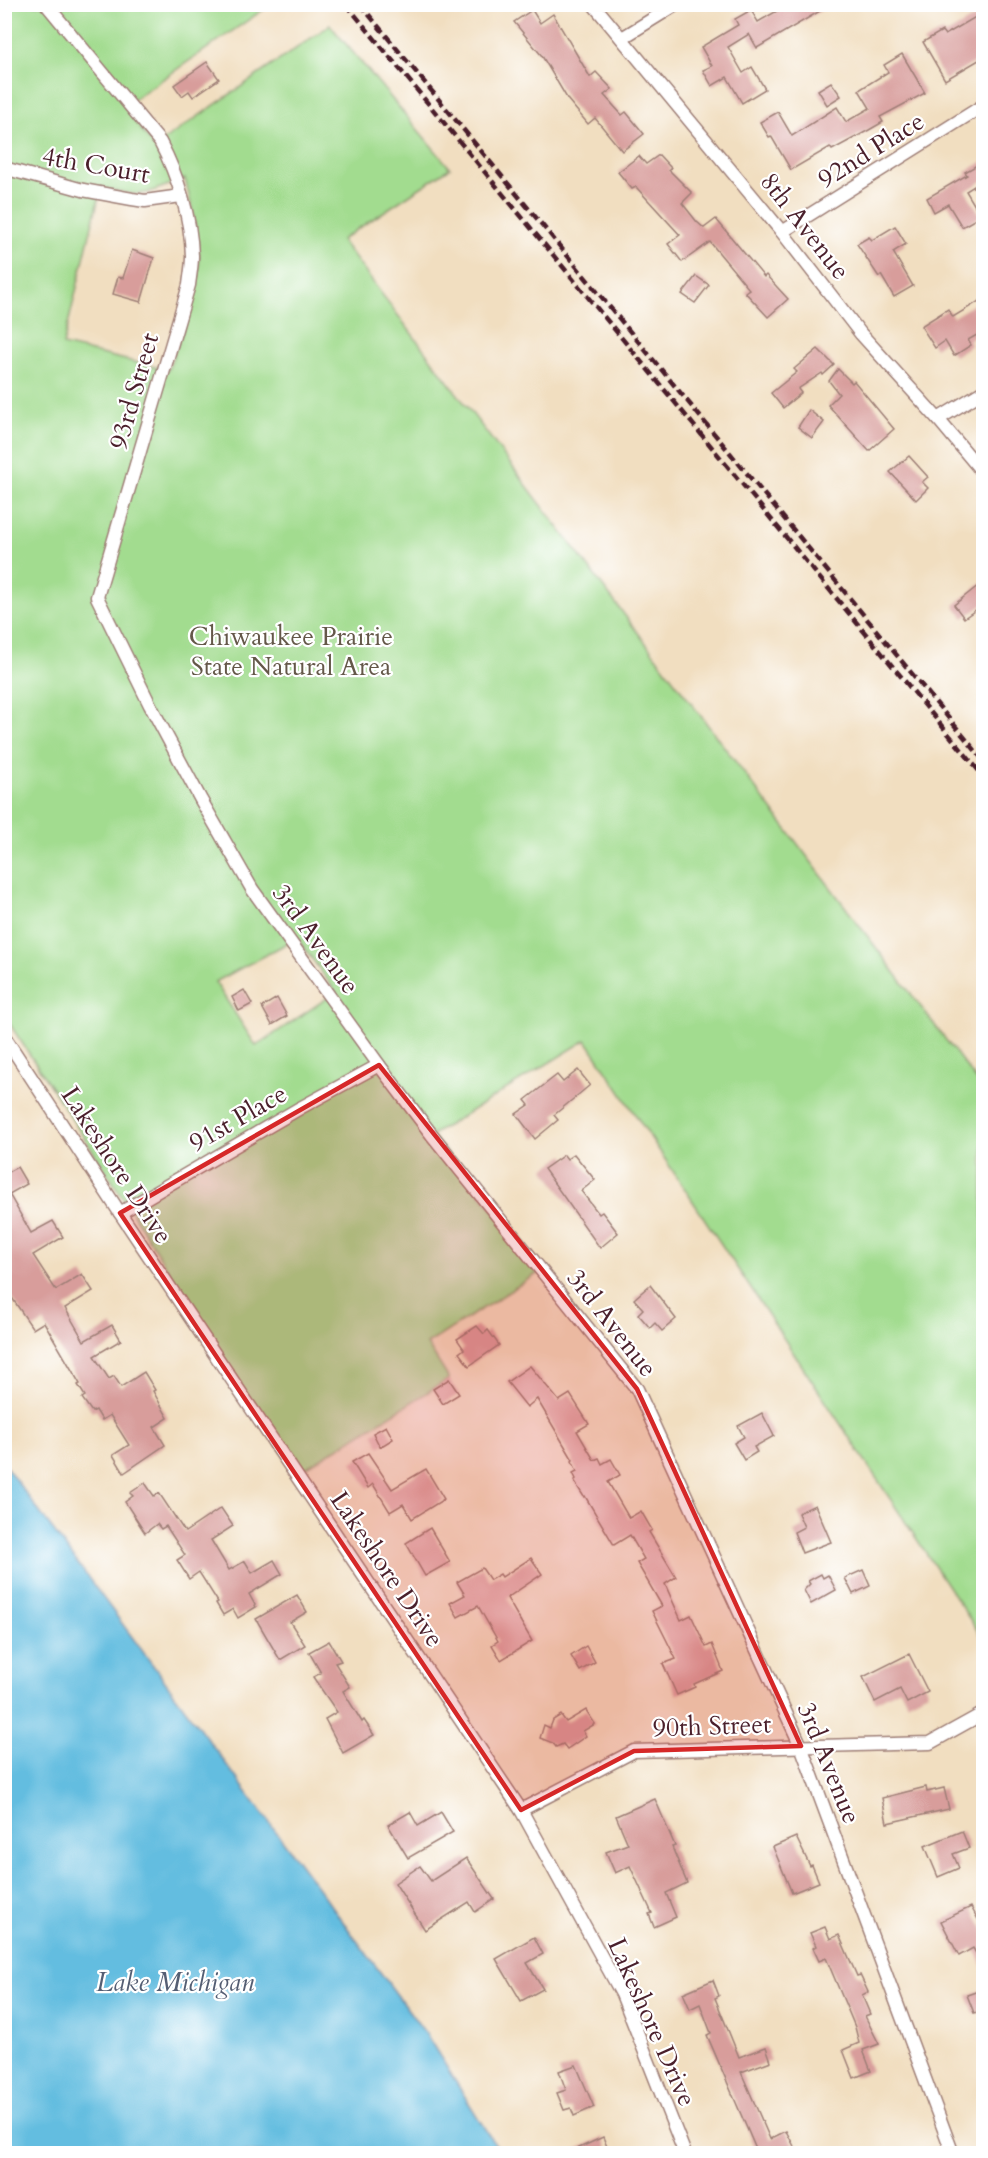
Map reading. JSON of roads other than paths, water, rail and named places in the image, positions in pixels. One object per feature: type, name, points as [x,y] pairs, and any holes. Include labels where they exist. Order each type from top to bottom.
[{"type":"street","name":"93rd Street","points":[[46,4],[160,142],[170,161],[190,234],[192,258],[189,285],[97,597]]},
{"type":"street","name":"8th Avenue","points":[[593,4],[782,232],[861,334],[984,474]]},
{"type":"street","points":[[622,38],[677,4]]},
{"type":"street","name":"92nd Place","points":[[782,232],[984,105]]},
{"type":"street","name":"4th Court","points":[[4,168],[83,190],[132,200],[145,201],[181,196]]},
{"type":"street","points":[[938,419],[984,391]]},
{"type":"street","name":"3rd Avenue","points":[[97,597],[150,705],[201,801],[252,888],[432,1135],[637,1389],[801,1746],[953,2154]]},
{"type":"street","name":"Lakeshore Drive","points":[[4,1036],[120,1213],[521,1810],[622,1995],[685,2154]]},
{"type":"street","name":"91st Place","points":[[120,1213],[300,1108],[379,1065]]},
{"type":"street","name":"90th Street","points":[[521,1810],[634,1751],[930,1743],[984,1713]]},
{"type":"water","name":"Lake Michigan","points":[[4,1464],[426,2034],[500,2153],[5,2153]]},
{"type":"railway","points":[[346,4],[984,777]]},
{"type":"railway","points":[[360,4],[984,761]]},
{"type":"park label","name":"Chiwaukee Prairie State Natural Area","points":[[291,651]]}]
